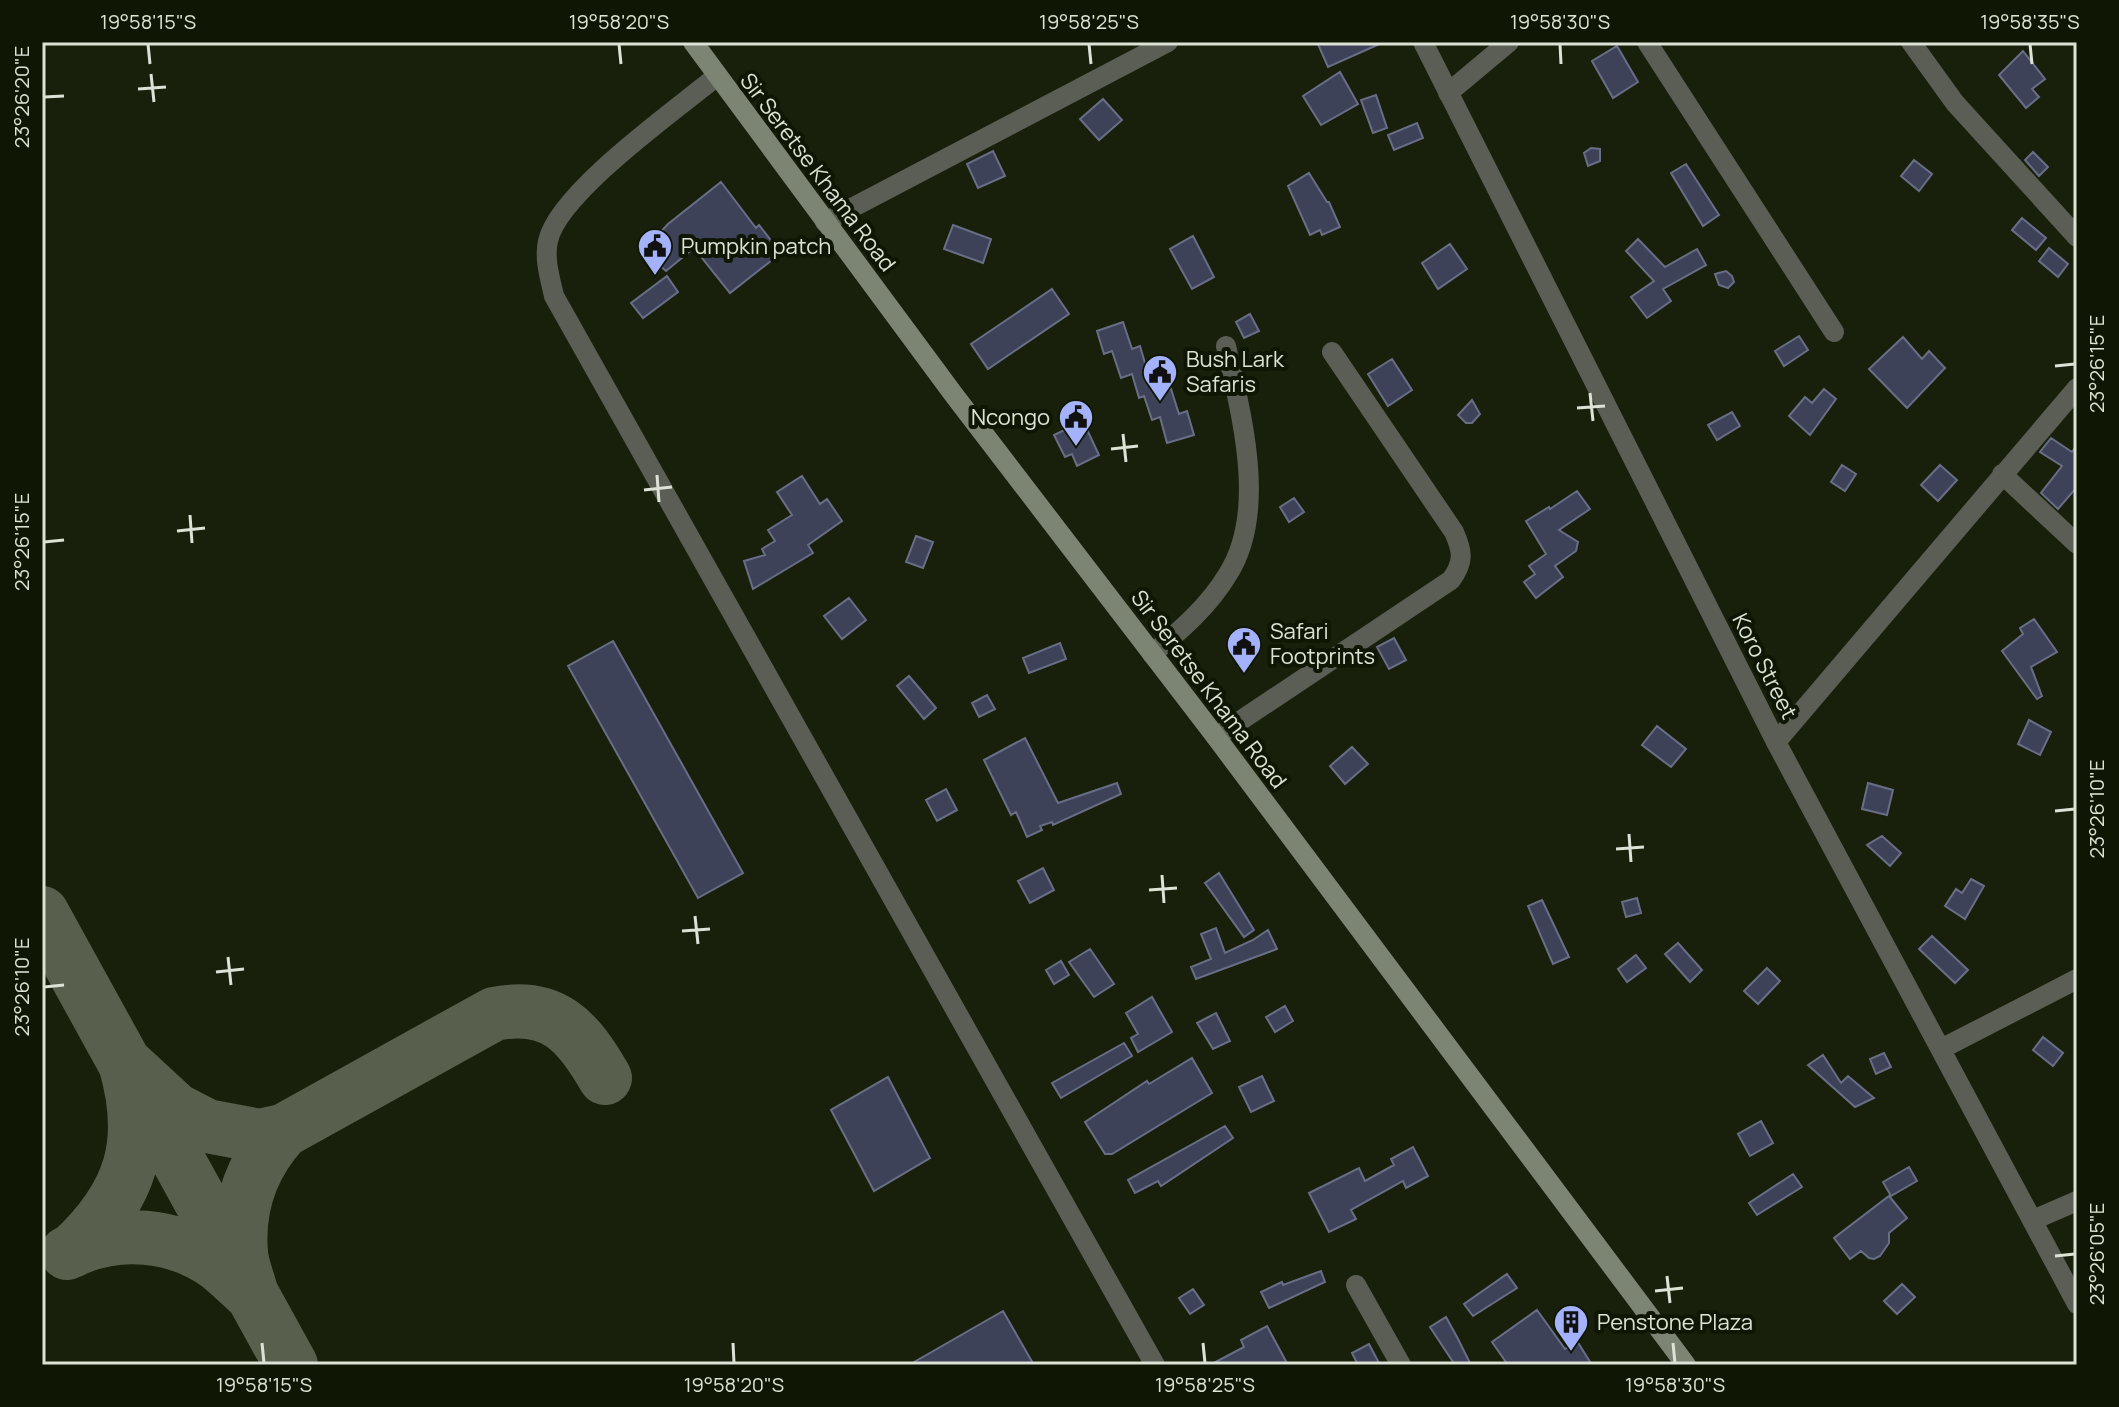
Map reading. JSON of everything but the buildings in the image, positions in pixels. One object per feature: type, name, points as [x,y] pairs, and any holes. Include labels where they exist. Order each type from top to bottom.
[{"type":"main road","name":"Sir Seretse Khama Road","points":[[693,42],[825,222],[1216,737],[1686,1365]]},
{"type":"street","points":[[825,222],[1168,42]]},
{"type":"street","name":"Koro Street","points":[[1423,42],[1776,742],[2077,1304]]},
{"type":"street","points":[[1448,93],[1509,42]]},
{"type":"street","points":[[1647,42],[1834,332]]},
{"type":"street","points":[[1911,42],[1955,103],[2077,237]]},
{"type":"street","points":[[717,76],[579,191],[548,240],[547,267],[554,296],[1155,1365]]},
{"type":"street","points":[[1152,654],[1201,610],[1229,573],[1249,516],[1242,415],[1226,346]]},
{"type":"street","points":[[1216,737],[1451,580],[1461,566],[1462,550],[1454,532],[1332,352]]},
{"type":"street","points":[[1776,742],[2077,388]]},
{"type":"street","points":[[2002,474],[2077,544]]},
{"type":"street","points":[[1941,1049],[2077,979]]},
{"type":"street","points":[[2033,1220],[2077,1201]]},
{"type":"street","points":[[1356,1285],[1401,1365]]},
{"type":"taxiway","points":[[42,913],[291,1365]]},
{"type":"taxiway","points":[[72,1251],[109,1209],[130,1166],[135,1118],[125,1063],[176,1110],[207,1126],[260,1136],[283,1131],[494,1014],[532,1012],[562,1024],[585,1046],[605,1078]]},
{"type":"taxiway","points":[[67,1253],[86,1245],[125,1237],[165,1241],[203,1255],[252,1295],[241,1253],[244,1203],[255,1172],[283,1131]]},
{"type":"place","name":"Pumpkin patch","points":[[655,277]]},
{"type":"place","name":"Bush Lark Safaris","points":[[1160,403]]},
{"type":"place","name":"Ncongo","points":[[1076,448]]},
{"type":"place","name":"Safari Footprints","points":[[1244,675]]},
{"type":"place","name":"Penstone Plaza","points":[[1571,1353]]}]
